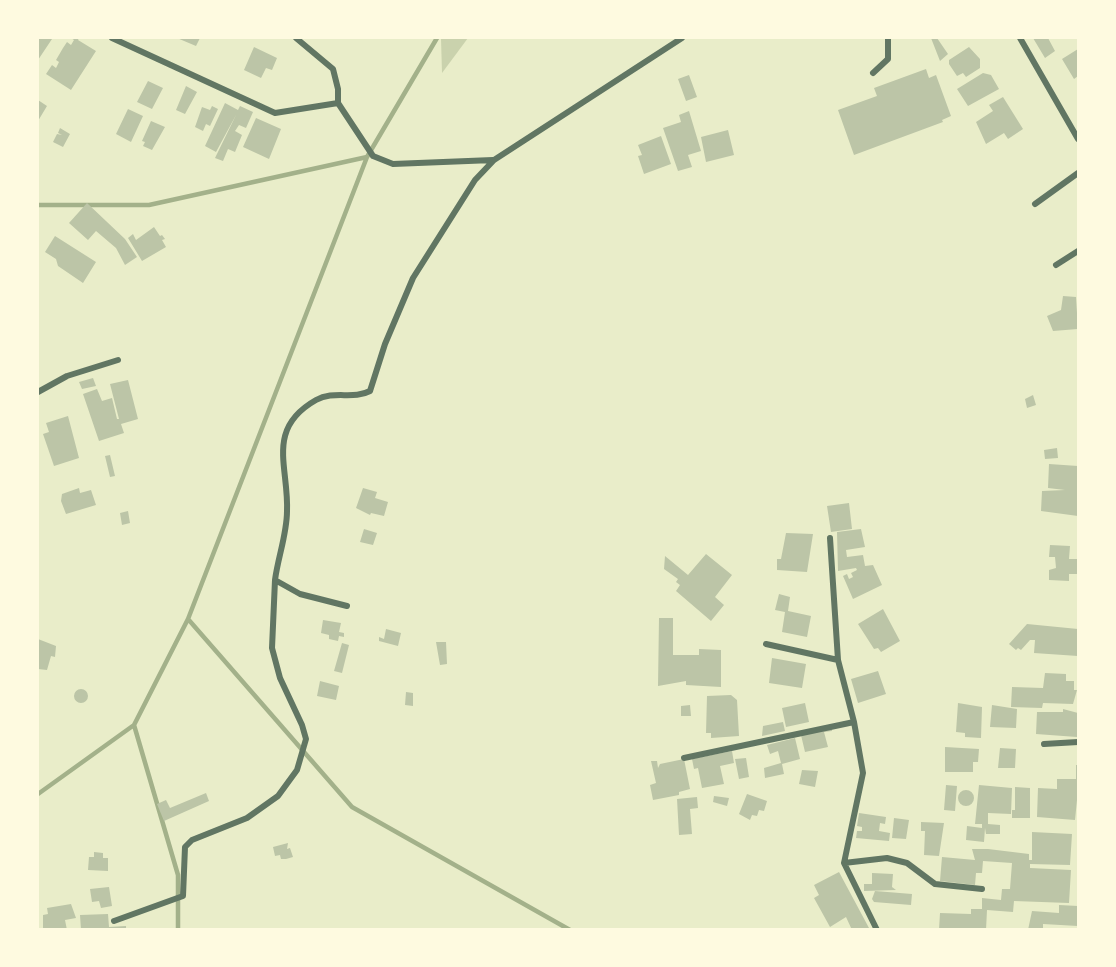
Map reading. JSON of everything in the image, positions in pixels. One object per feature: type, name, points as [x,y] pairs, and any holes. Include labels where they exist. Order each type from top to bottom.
[{"type":"street","points":[[112,38],[275,113],[338,104]]},
{"type":"street","points":[[296,38],[333,69],[338,88],[338,104],[373,156],[393,164],[494,160]]},
{"type":"street","points":[[114,921],[183,896],[184,847],[192,840],[255,813],[278,796],[297,770],[306,739],[302,725],[280,678],[272,648],[275,580],[288,511],[281,450],[285,434],[302,411],[316,400],[336,393],[358,394],[370,391],[381,354],[413,278],[460,199],[494,160],[682,38]]},
{"type":"street","points":[[873,73],[888,59],[888,38]]},
{"type":"street","points":[[1020,38],[1078,139]]},
{"type":"street","points":[[1035,204],[1078,173]]},
{"type":"street","points":[[1056,265],[1078,251]]},
{"type":"street","points":[[38,392],[67,376],[118,360]]},
{"type":"street","points":[[830,538],[838,660],[854,722],[862,773],[844,863],[877,930]]},
{"type":"street","points":[[275,580],[300,594],[347,606]]},
{"type":"street","points":[[766,644],[838,660]]},
{"type":"street","points":[[684,758],[854,722]]},
{"type":"street","points":[[1044,744],[1078,742]]},
{"type":"street","points":[[844,863],[887,858],[907,863],[936,884],[982,889]]},
{"type":"green space","points":[[441,38],[468,38],[442,73]]},
{"type":"building","points":[[38,38],[52,39],[38,60]]},
{"type":"building","points":[[71,38],[79,38],[78,40],[96,51],[71,90],[46,74],[52,65],[56,68],[59,62],[56,60],[63,48],[67,42],[71,45],[74,40]]},
{"type":"building","points":[[177,38],[200,38],[196,46]]},
{"type":"building","points":[[931,38],[937,38],[948,54],[940,61]]},
{"type":"building","points":[[1033,38],[1048,38],[1055,51],[1045,58]]},
{"type":"building","points":[[254,47],[277,58],[272,70],[266,68],[261,78],[244,70]]},
{"type":"building","points":[[969,47],[980,59],[980,68],[966,77],[963,73],[957,76],[949,60]]},
{"type":"building","points":[[1078,49],[1078,76],[1074,79],[1062,59]]},
{"type":"building","points":[[926,69],[929,78],[936,75],[951,116],[942,120],[943,122],[854,155],[838,110],[877,96],[874,88]]},
{"type":"building","points":[[983,73],[991,75],[999,89],[968,106],[957,89]]},
{"type":"building","points":[[689,75],[697,97],[686,101],[678,79]]},
{"type":"building","points":[[148,81],[163,88],[152,109],[137,102]]},
{"type":"building","points":[[186,86],[197,92],[185,114],[176,110]]},
{"type":"building","points":[[1003,97],[1023,129],[1008,139],[1004,133],[986,144],[976,122],[993,111],[989,105]]},
{"type":"building","points":[[38,100],[47,106],[38,121]]},
{"type":"building","points":[[225,103],[238,110],[240,106],[253,112],[246,128],[239,125],[235,131],[242,135],[235,152],[228,149],[223,161],[215,158],[236,115],[216,152],[205,146]]},
{"type":"building","points":[[212,106],[218,109],[210,126],[206,124],[203,131],[195,127],[202,107],[210,110]]},
{"type":"building","points":[[128,109],[143,116],[131,142],[116,134]]},
{"type":"building","points":[[689,111],[701,151],[688,155],[692,167],[678,171],[663,128],[681,122],[679,115]]},
{"type":"building","points":[[256,118],[281,129],[269,159],[243,147]]},
{"type":"building","points":[[151,121],[165,127],[152,150],[143,146],[145,142],[142,141]]},
{"type":"building","points":[[60,128],[70,134],[63,147],[53,142],[57,134],[62,135],[58,133]]},
{"type":"building","points":[[728,130],[734,155],[706,162],[701,137]]},
{"type":"building","points":[[661,136],[671,164],[644,174],[638,156],[642,155],[638,145]]},
{"type":"building","points":[[87,203],[125,239],[137,257],[125,265],[116,248],[96,231],[88,240],[69,223]]},
{"type":"building","points":[[154,227],[165,239],[162,240],[166,247],[142,261],[128,238],[133,234],[136,240]]},
{"type":"building","points":[[55,236],[96,262],[83,283],[58,266],[56,259],[45,252]]},
{"type":"building","points":[[1063,296],[1076,297],[1078,329],[1053,331],[1047,316],[1061,310]]},
{"type":"building","points":[[93,378],[96,386],[82,389],[79,382]]},
{"type":"building","points":[[128,380],[138,419],[121,424],[124,433],[99,441],[83,394],[97,389],[102,401],[112,398],[117,419],[119,419],[110,384]]},
{"type":"building","points":[[1033,395],[1036,405],[1027,408],[1025,399]]},
{"type":"building","points":[[68,416],[79,458],[54,466],[43,434],[49,432],[46,423]]},
{"type":"building","points":[[1057,448],[1058,458],[1045,459],[1044,450]]},
{"type":"building","points":[[110,455],[115,476],[110,477],[105,456]]},
{"type":"building","points":[[1049,464],[1078,466],[1078,516],[1041,511],[1042,491],[1065,490],[1048,488]]},
{"type":"building","points":[[79,488],[80,493],[91,490],[96,505],[66,514],[61,501],[62,494]]},
{"type":"building","points":[[363,488],[377,492],[375,498],[388,502],[384,516],[371,513],[370,515],[356,508]]},
{"type":"building","points":[[849,503],[852,529],[831,532],[827,506]]},
{"type":"building","points":[[128,511],[130,523],[122,525],[120,513]]},
{"type":"building","points":[[364,529],[377,533],[373,545],[360,542]]},
{"type":"building","points":[[861,529],[865,547],[846,550],[847,557],[863,555],[865,566],[873,565],[882,585],[853,599],[843,576],[847,574],[849,579],[853,577],[851,573],[857,570],[856,568],[838,571],[837,532]]},
{"type":"building","points":[[786,533],[813,534],[807,572],[777,570],[777,559],[781,559]]},
{"type":"building","points":[[1050,545],[1070,546],[1069,559],[1078,559],[1078,574],[1069,574],[1069,581],[1049,580],[1049,570],[1056,568],[1055,557],[1049,557]]},
{"type":"building","points":[[706,554],[732,575],[715,597],[724,605],[711,621],[676,591],[680,585],[676,582],[678,579],[664,569],[665,556],[688,575]]},
{"type":"building","points":[[779,594],[790,597],[788,611],[811,616],[807,637],[782,632],[785,612],[775,610]]},
{"type":"building","points":[[883,609],[900,641],[881,652],[878,648],[874,649],[858,624]]},
{"type":"building","points":[[659,618],[673,618],[673,655],[699,655],[699,649],[721,650],[721,687],[686,685],[686,681],[658,686]]},
{"type":"building","points":[[323,620],[341,623],[339,632],[344,633],[344,637],[339,636],[338,641],[329,639],[329,635],[321,633]]},
{"type":"building","points":[[1027,624],[1078,629],[1078,656],[1034,653],[1035,640],[1030,640],[1021,650],[1018,648],[1016,650],[1009,644]]},
{"type":"building","points":[[386,629],[401,633],[398,646],[379,641],[379,637],[384,639]]},
{"type":"building","points":[[38,639],[56,646],[55,657],[51,656],[47,670],[38,669]]},
{"type":"building","points":[[436,642],[446,642],[447,664],[440,665]]},
{"type":"building","points":[[342,643],[349,645],[342,673],[334,671]]},
{"type":"building","points":[[772,658],[806,664],[802,688],[769,683]]},
{"type":"building","points":[[878,671],[886,694],[858,703],[851,679]]},
{"type":"building","points":[[1045,673],[1066,674],[1066,681],[1074,681],[1074,690],[1077,690],[1073,704],[1043,703],[1042,708],[1011,707],[1012,687],[1043,688]]},
{"type":"building","points":[[320,681],[339,686],[336,700],[317,696]]},
{"type":"building","points":[[81,689],[86,691],[88,696],[86,701],[81,703],[76,701],[74,696],[76,691]]},
{"type":"building","points":[[406,692],[413,693],[413,706],[405,705]]},
{"type":"building","points":[[731,695],[737,700],[739,736],[711,738],[711,733],[706,733],[707,696]]},
{"type":"building","points":[[805,703],[809,722],[786,727],[782,708]]},
{"type":"building","points":[[958,703],[982,707],[981,738],[965,737],[965,733],[956,732]]},
{"type":"building","points":[[690,705],[691,716],[681,716],[681,706]]},
{"type":"building","points":[[992,705],[1017,709],[1016,728],[990,727]]},
{"type":"building","points":[[1063,709],[1078,713],[1077,737],[1036,734],[1037,712],[1063,712]]},
{"type":"building","points":[[783,722],[785,731],[762,736],[763,726]]},
{"type":"building","points":[[832,728],[832,731],[824,732],[828,747],[805,752],[801,735]]},
{"type":"building","points":[[795,738],[800,759],[782,764],[784,774],[765,778],[764,768],[781,763],[778,751],[770,754],[767,745]]},
{"type":"building","points":[[945,747],[979,749],[978,762],[973,762],[973,772],[945,772]]},
{"type":"building","points":[[1000,748],[1016,749],[1015,768],[998,768]]},
{"type":"building","points":[[732,751],[734,763],[720,766],[724,784],[702,788],[698,768],[694,769],[692,759]]},
{"type":"building","points":[[746,758],[749,777],[739,779],[735,759]]},
{"type":"building","points":[[684,759],[690,789],[679,792],[679,795],[653,800],[650,785],[656,783],[651,761],[657,761],[658,768],[660,764]]},
{"type":"building","points":[[1076,765],[1078,765],[1078,790],[1075,820],[1037,817],[1038,788],[1057,789],[1057,779],[1076,779]]},
{"type":"building","points":[[802,770],[818,771],[815,787],[799,784]]},
{"type":"building","points":[[946,785],[957,786],[955,811],[944,810]]},
{"type":"building","points":[[979,785],[1012,788],[1011,814],[988,813],[988,824],[1000,825],[1000,834],[986,834],[985,828],[984,842],[966,840],[967,826],[982,828],[982,824],[975,824]]},
{"type":"building","points":[[1015,787],[1030,788],[1030,818],[1012,818],[1012,810],[1015,810]]},
{"type":"building","points":[[966,790],[974,798],[966,806],[958,798]]},
{"type":"building","points":[[206,793],[209,801],[164,821],[157,804],[166,800],[170,808]]},
{"type":"building","points":[[747,794],[767,801],[764,811],[759,810],[757,816],[752,815],[750,820],[739,814]]},
{"type":"building","points":[[714,796],[729,798],[727,806],[713,802]]},
{"type":"building","points":[[697,797],[698,808],[690,809],[692,834],[679,835],[677,799]]},
{"type":"building","points":[[859,813],[886,817],[885,824],[880,823],[879,831],[890,833],[889,841],[856,838],[857,831],[862,831],[862,827],[857,826]]},
{"type":"building","points":[[894,818],[909,820],[906,839],[892,838]]},
{"type":"building","points":[[921,822],[944,823],[939,856],[924,855],[925,831],[921,831]]},
{"type":"building","points":[[1032,832],[1072,834],[1070,865],[1030,864],[1030,868],[1071,870],[1069,903],[1014,901],[1013,912],[987,910],[986,930],[939,930],[940,913],[971,914],[971,909],[982,909],[982,898],[1001,900],[1002,889],[1010,889],[1012,863],[983,861],[982,873],[976,873],[975,885],[940,881],[942,857],[975,860],[972,849],[988,849],[1029,854],[1029,860],[1032,860]]},
{"type":"building","points":[[288,843],[287,849],[290,848],[293,857],[281,859],[280,855],[275,856],[273,847]]},
{"type":"building","points":[[94,852],[103,853],[103,858],[108,858],[108,871],[88,870],[89,857],[94,857]]},
{"type":"building","points":[[839,872],[869,928],[867,930],[852,930],[846,917],[830,927],[814,898],[819,895],[814,885]]},
{"type":"building","points":[[872,873],[893,874],[892,887],[896,890],[864,891],[864,884],[872,884]]},
{"type":"building","points":[[109,887],[112,906],[101,908],[99,901],[92,902],[90,889]]},
{"type":"building","points":[[875,891],[912,894],[911,905],[874,902],[872,899]]},
{"type":"building","points":[[71,904],[76,918],[65,920],[67,930],[43,930],[43,915],[48,914],[47,908]]},
{"type":"building","points":[[1059,905],[1078,906],[1078,926],[1043,924],[1043,930],[1028,930],[1032,911],[1059,913]]},
{"type":"building","points":[[108,914],[109,927],[126,926],[126,930],[81,930],[80,915]]},
{"type":"waterway","points":[[38,794],[134,725],[188,619],[367,157],[437,38]]},
{"type":"waterway","points":[[38,205],[149,205],[367,157]]},
{"type":"waterway","points":[[188,619],[352,807],[570,930]]},
{"type":"waterway","points":[[134,725],[178,875],[178,930]]}]
